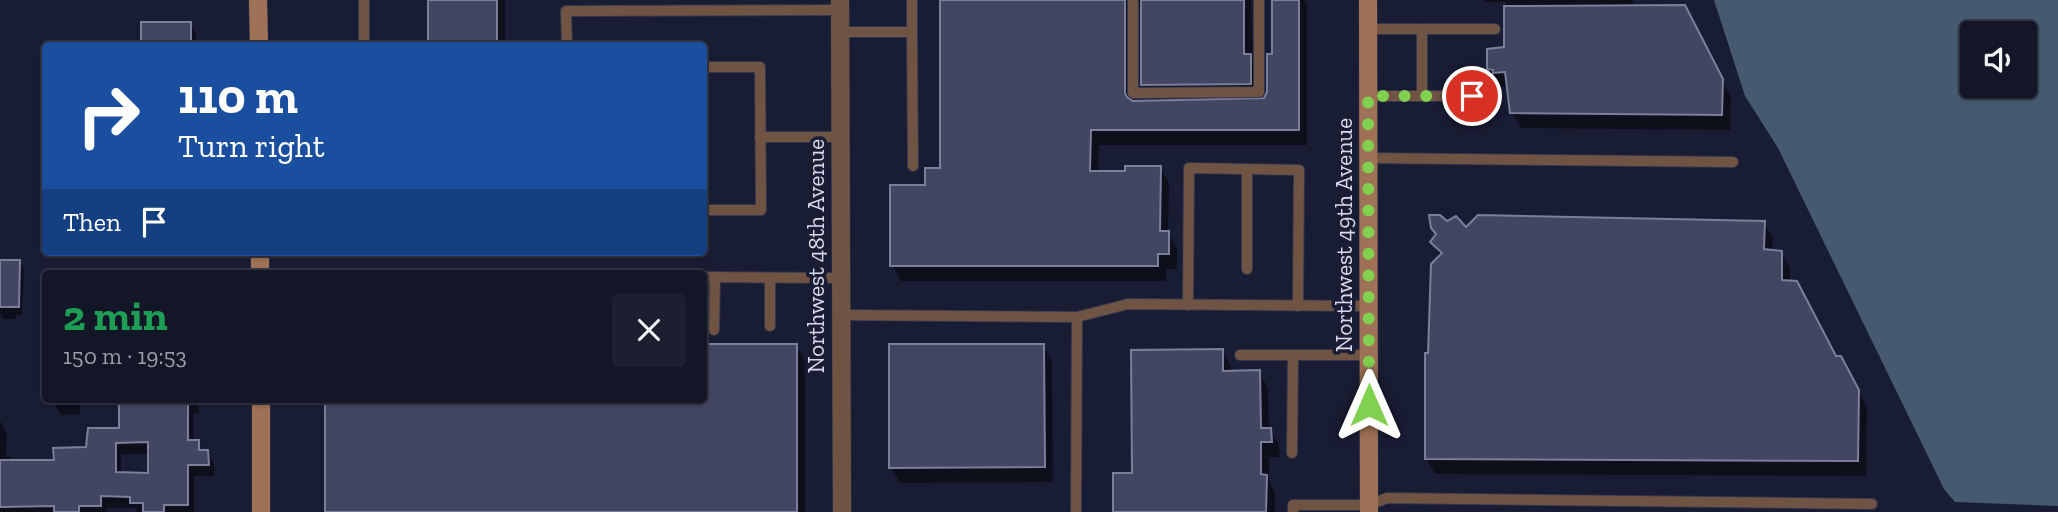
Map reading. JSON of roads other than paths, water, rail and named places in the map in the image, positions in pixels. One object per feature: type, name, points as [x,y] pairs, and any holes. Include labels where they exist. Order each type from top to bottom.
[{"type":"street","points":[[258,0],[259,42]]},
{"type":"street","name":"Northwest 49th Avenue","points":[[1368,0],[1369,509]]},
{"type":"street","name":"Northwest 48th Avenue","points":[[840,5],[842,512]]},
{"type":"street","points":[[261,403],[261,512]]},
{"type":"lane","points":[[364,0],[364,42]]},
{"type":"lane","points":[[912,0],[913,166]]},
{"type":"lane","points":[[1133,0],[1133,93],[1171,93],[1259,92],[1259,0]]},
{"type":"lane","points":[[567,42],[566,6],[840,5]]},
{"type":"lane","points":[[1368,29],[1495,29]]},
{"type":"lane","points":[[1422,29],[1422,96]]},
{"type":"lane","points":[[840,32],[912,32]]},
{"type":"lane","points":[[707,67],[760,67],[761,210],[707,210]]},
{"type":"lane","points":[[1368,96],[1496,96]]},
{"type":"lane","points":[[760,138],[840,137]]},
{"type":"lane","points":[[1368,158],[1733,162]]},
{"type":"lane","points":[[1188,305],[1189,168],[1299,170],[1298,306]]},
{"type":"lane","points":[[1247,169],[1248,269]]},
{"type":"lane","points":[[715,330],[709,277],[841,278]]},
{"type":"lane","points":[[770,278],[770,326]]},
{"type":"lane","points":[[841,316],[1077,317],[1128,304],[1369,306]]},
{"type":"lane","points":[[1076,512],[1077,317]]},
{"type":"lane","points":[[1240,355],[1369,355]]},
{"type":"lane","points":[[1292,453],[1293,355]]},
{"type":"lane","points":[[1293,512],[1293,505],[1369,509],[1387,498],[1872,503]]},
{"type":"water","points":[[1714,0],[2058,0],[2058,506],[1955,502],[1944,489],[1778,148],[1745,96]]}]
